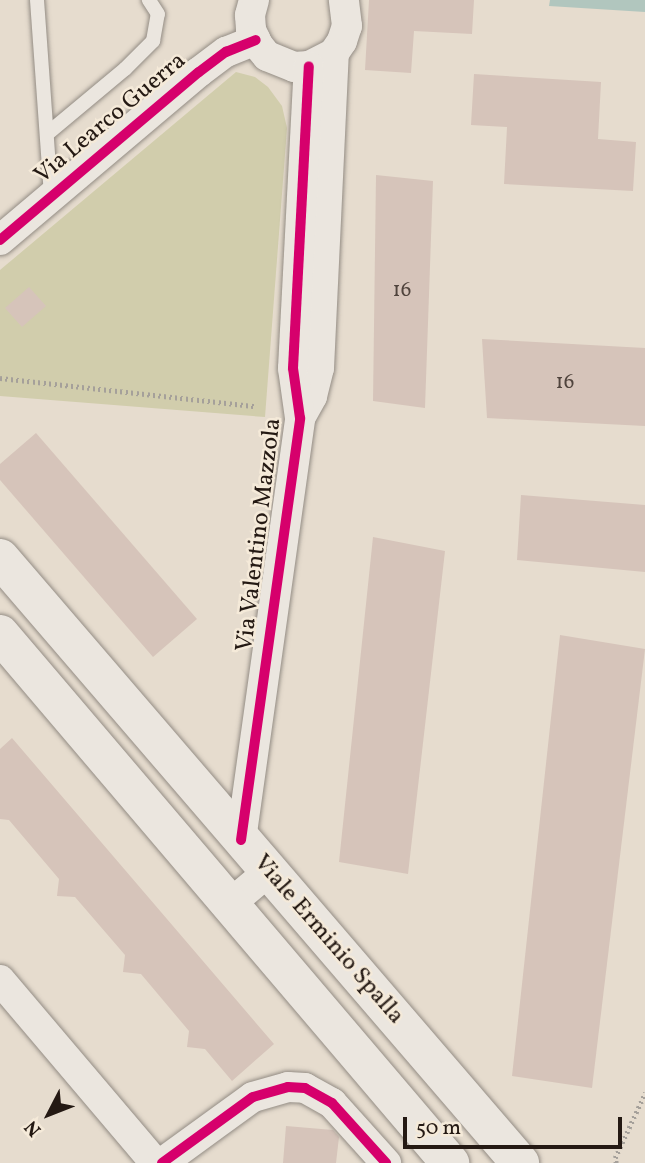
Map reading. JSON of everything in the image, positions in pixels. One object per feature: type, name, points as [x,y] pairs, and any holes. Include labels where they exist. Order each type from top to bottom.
[{"type":"main road","name":"Viale Erminio Spalla","points":[[0,558],[520,1163]]},
{"type":"main road","name":"Viale Erminio Spalla","points":[[0,634],[450,1163]]},
{"type":"street","points":[[254,0],[250,15],[256,40],[267,56],[280,64],[321,60]]},
{"type":"street","name":"Via Valentino Mazzola","points":[[241,840],[300,418],[293,368],[318,159],[321,60],[342,41],[347,26],[344,0]]},
{"type":"street","name":"Via Learco Guerra","points":[[0,240],[198,72],[226,52],[256,40]]},
{"type":"street","points":[[230,904],[268,872]]},
{"type":"street","points":[[0,980],[155,1163]]},
{"type":"street","points":[[162,1163],[253,1097],[288,1087],[305,1088],[323,1097],[353,1124],[386,1163]]},
{"type":"lane","points":[[37,0],[51,197]]},
{"type":"lane","points":[[47,134],[125,69],[153,41],[158,14],[149,0]]},
{"type":"path","points":[[0,378],[255,406]]},
{"type":"path","points":[[616,1163],[615,1158],[645,1093]]},
{"type":"shaded area","points":[[550,0],[645,0],[645,12],[549,6]]},
{"type":"shaded area","points":[[236,72],[255,77],[268,87],[282,106],[287,128],[265,417],[0,396],[0,270]]},
{"type":"building","points":[[369,0],[474,0],[472,34],[414,31],[411,73],[365,70]]},
{"type":"building","points":[[474,74],[601,82],[598,139],[636,142],[633,191],[504,184],[507,127],[471,125]]},
{"type":"building","points":[[376,175],[433,181],[425,408],[373,401]]},
{"type":"building","points":[[29,287],[46,306],[22,327],[5,308]]},
{"type":"building","points":[[482,339],[645,348],[645,426],[487,418]]},
{"type":"building","points":[[36,433],[197,619],[153,657],[0,480],[0,464]]},
{"type":"building","points":[[521,495],[645,505],[645,572],[517,560]]},
{"type":"building","points":[[373,537],[445,551],[408,874],[339,862]]},
{"type":"building","points":[[560,635],[645,649],[592,1088],[512,1076]]},
{"type":"building","points":[[12,738],[274,1044],[232,1081],[205,1049],[187,1047],[189,1031],[141,974],[123,972],[125,955],[75,897],[57,896],[59,879],[9,820],[0,819],[0,749]]},
{"type":"building","points":[[286,1126],[333,1130],[339,1137],[336,1163],[283,1163]]},
{"type":"cycle path","points":[[0,240],[199,72],[226,52],[256,40]]},
{"type":"cycle path","points":[[241,840],[300,418],[293,368],[309,66]]},
{"type":"cycle path","points":[[162,1163],[253,1097],[288,1087],[305,1088],[332,1103],[386,1163]]}]
